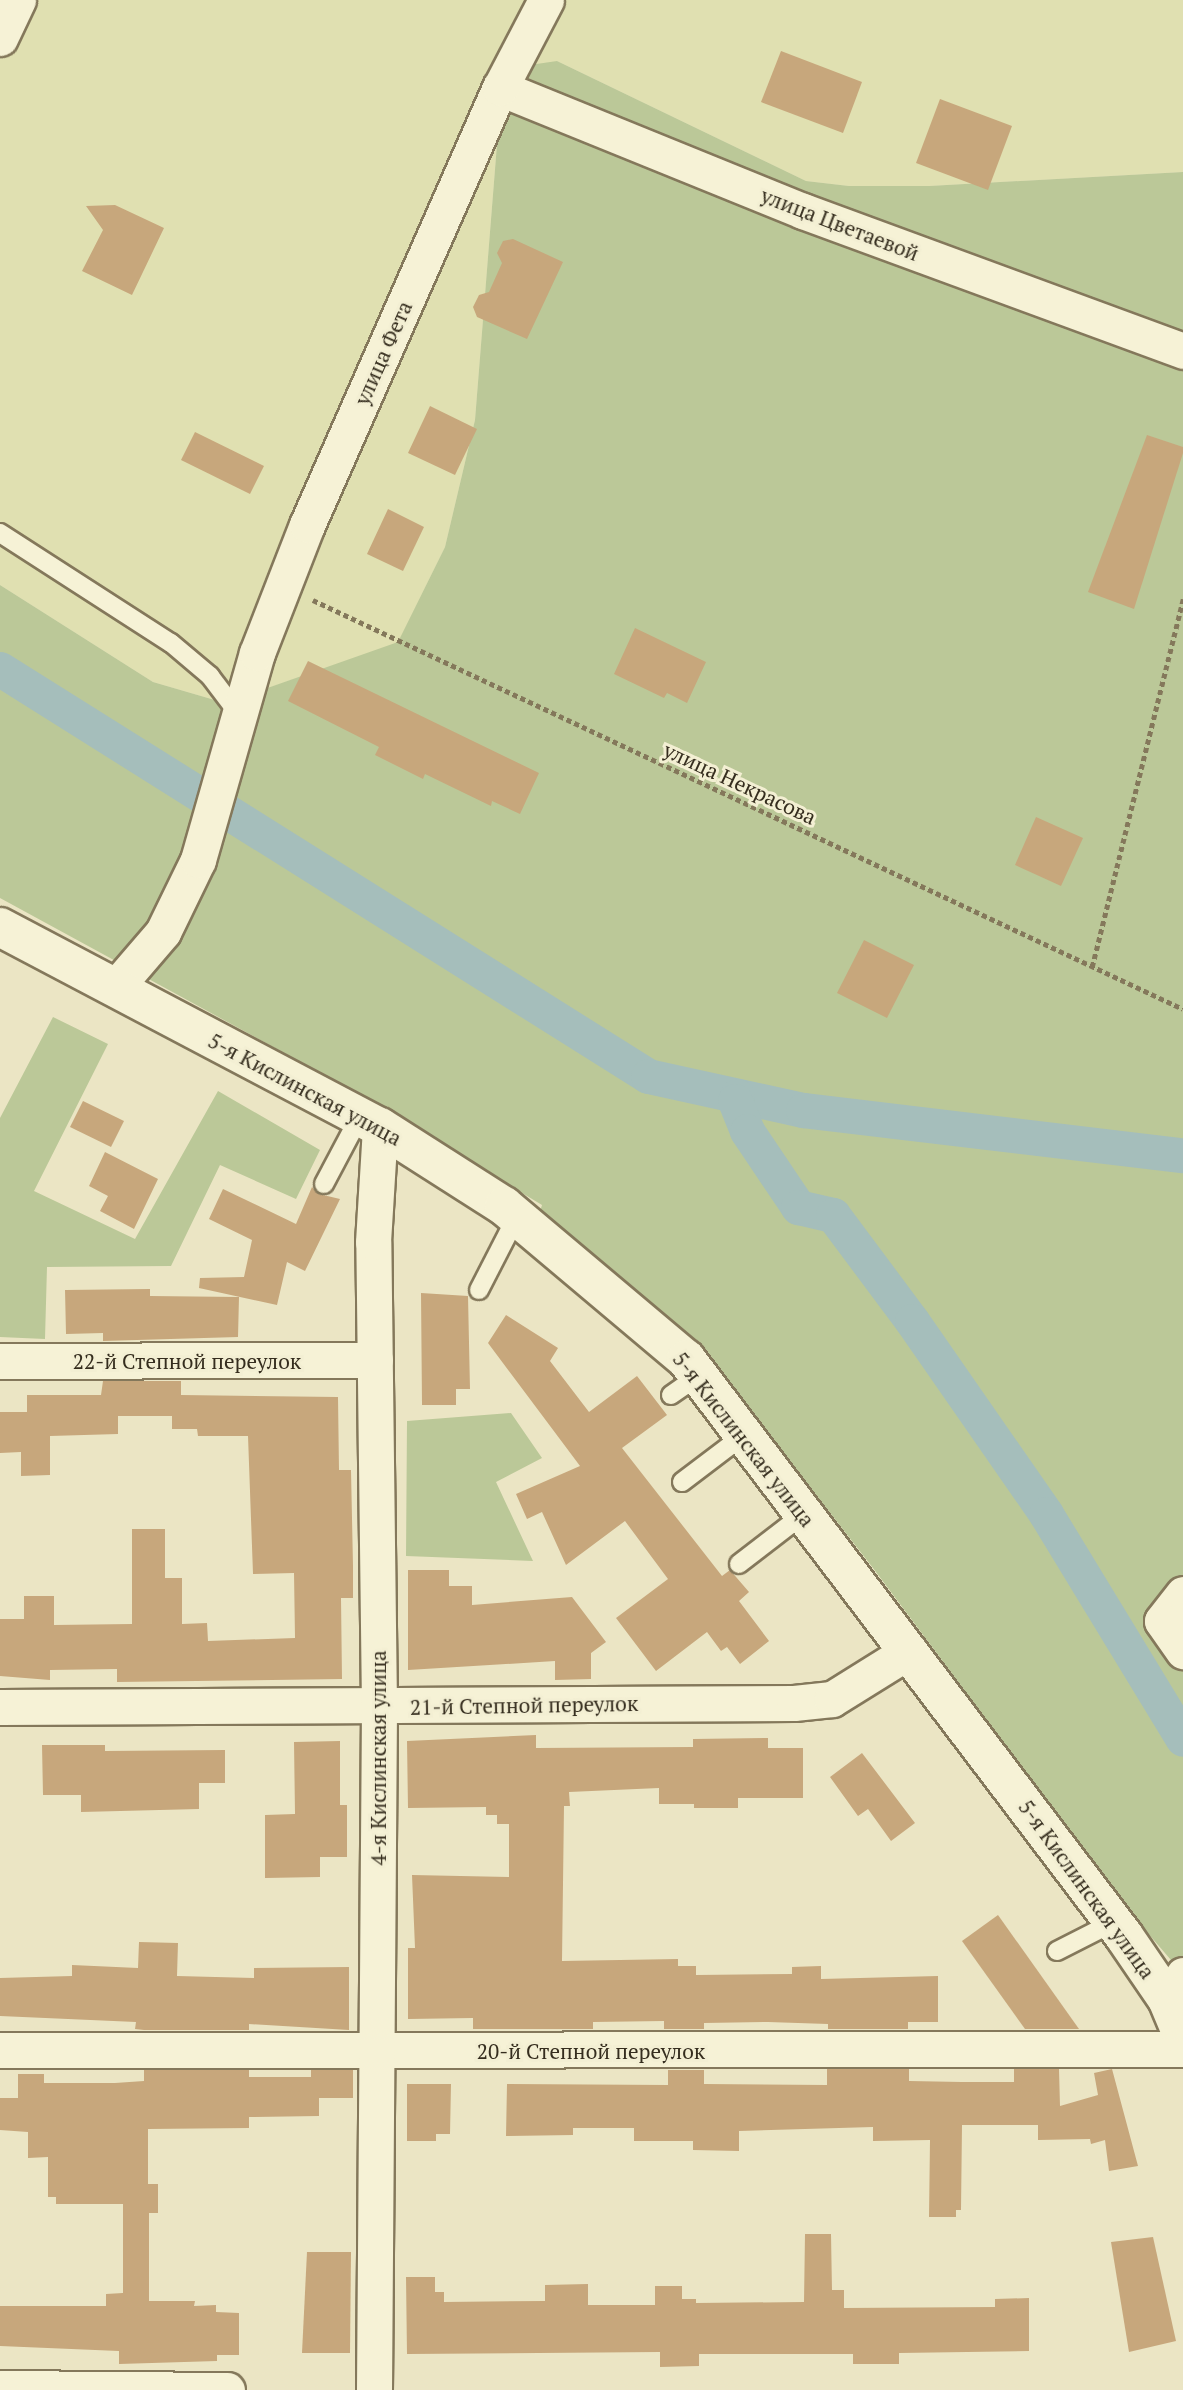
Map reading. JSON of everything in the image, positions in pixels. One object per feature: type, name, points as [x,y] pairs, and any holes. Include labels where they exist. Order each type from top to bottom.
[{"type":"street","points":[[0,38],[18,0]]},
{"type":"street","name":"улица Фета","points":[[115,988],[163,932],[198,860],[238,713],[283,586],[500,88],[546,0]]},
{"type":"street","name":"улица Цветаевой","points":[[500,88],[803,212],[1183,351]]},
{"type":"street","name":"5-я Кислинская улица","points":[[0,927],[370,1122],[517,1216],[646,1324],[685,1385],[744,1435],[1114,1922],[1175,1987],[1183,2038]]},
{"type":"street","name":"4-я Кислинская улица","points":[[370,1122],[379,1707],[374,2390]]},
{"type":"street","name":"22-й Степной переулок","points":[[0,1361],[375,1360]]},
{"type":"street","points":[[1183,1594],[1163,1621],[1183,1651]]},
{"type":"street","name":"21-й Степной переулок","points":[[0,1707],[379,1707],[832,1699],[908,1651]]},
{"type":"street","name":"20-й Степной переулок","points":[[0,2050],[1183,2049]]},
{"type":"street","points":[[0,2388],[227,2390]]},
{"type":"lane","points":[[0,533],[171,643],[210,676],[238,713]]},
{"type":"lane","points":[[324,1184],[370,1122]]},
{"type":"lane","points":[[479,1290],[517,1216]]},
{"type":"lane","points":[[682,1482],[744,1435]]},
{"type":"lane","points":[[739,1564],[804,1514]]},
{"type":"lane","points":[[1057,1951],[1114,1922]]},
{"type":"path","name":"улица Некрасова","points":[[283,586],[1183,1009]]},
{"type":"path","points":[[1092,967],[1183,599]]},
{"type":"green space","points":[[0,0],[1183,0],[1183,172],[929,186],[849,186],[806,181],[557,61],[501,94],[475,420],[445,547],[398,643],[225,703],[153,682],[0,585]]},
{"type":"green space","points":[[557,61],[806,181],[849,186],[929,186],[1183,172],[1183,1974],[1134,1917],[873,1568],[700,1346],[538,1218],[542,1205],[334,1080],[0,898],[0,585],[153,682],[225,703],[398,642],[445,547],[475,420],[501,94],[516,67]]},
{"type":"green space","points":[[53,1017],[108,1044],[34,1191],[135,1239],[218,1091],[320,1150],[296,1199],[220,1165],[171,1266],[47,1267],[45,1339],[0,1337],[0,1118]]},
{"type":"green space","points":[[511,1413],[542,1458],[496,1482],[533,1561],[406,1556],[407,1421]]},
{"type":"building","points":[[781,51],[862,82],[843,133],[761,102]]},
{"type":"building","points":[[940,99],[1012,126],[988,190],[916,163]]},
{"type":"building","points":[[115,205],[164,228],[132,295],[82,271],[103,230],[86,206]]},
{"type":"building","points":[[513,239],[563,262],[527,339],[477,317],[473,307],[479,295],[489,292],[502,263],[497,253],[503,241]]},
{"type":"building","points":[[430,406],[477,429],[455,475],[408,453]]},
{"type":"building","points":[[195,432],[264,466],[250,494],[181,460]]},
{"type":"building","points":[[1147,435],[1183,447],[1183,453],[1134,609],[1088,592]]},
{"type":"building","points":[[388,509],[424,527],[403,571],[367,554]]},
{"type":"building","points":[[635,628],[706,662],[687,703],[667,693],[664,698],[614,674]]},
{"type":"building","points":[[308,661],[539,773],[520,814],[492,801],[491,806],[425,774],[423,779],[375,755],[379,747],[288,701]]},
{"type":"building","points":[[1036,817],[1083,838],[1061,886],[1015,865]]},
{"type":"building","points":[[864,940],[914,965],[887,1018],[837,993]]},
{"type":"building","points":[[83,1101],[124,1121],[111,1147],[70,1127]]},
{"type":"building","points":[[105,1152],[158,1179],[134,1229],[100,1211],[108,1196],[89,1186]]},
{"type":"building","points":[[312,1187],[319,1194],[340,1199],[305,1271],[287,1262],[277,1305],[199,1288],[200,1278],[244,1277],[252,1240],[209,1219],[223,1189],[296,1224]]},
{"type":"building","points":[[150,1289],[150,1296],[239,1297],[238,1337],[103,1341],[103,1333],[66,1334],[65,1290]]},
{"type":"building","points":[[421,1293],[468,1296],[470,1389],[456,1389],[456,1405],[422,1405]]},
{"type":"building","points":[[506,1315],[558,1348],[550,1361],[589,1412],[637,1376],[667,1415],[622,1448],[722,1576],[730,1570],[749,1592],[739,1601],[769,1641],[740,1664],[727,1647],[721,1651],[707,1632],[656,1671],[616,1618],[668,1579],[625,1521],[566,1565],[542,1512],[527,1519],[516,1494],[580,1466],[488,1343]]},
{"type":"building","points":[[103,1381],[181,1381],[181,1395],[338,1397],[339,1470],[351,1470],[353,1566],[353,1598],[341,1598],[342,1679],[117,1682],[117,1669],[50,1670],[50,1680],[0,1676],[0,1619],[24,1619],[24,1596],[54,1596],[54,1625],[132,1624],[132,1529],[165,1529],[165,1578],[182,1578],[182,1624],[207,1623],[208,1641],[295,1638],[294,1573],[253,1574],[248,1436],[198,1436],[197,1429],[172,1429],[172,1416],[118,1416],[118,1434],[50,1436],[50,1475],[21,1476],[21,1452],[0,1453],[0,1412],[27,1412],[27,1395],[101,1395]]},
{"type":"building","points":[[408,1570],[449,1570],[449,1586],[472,1586],[472,1605],[572,1597],[606,1642],[591,1653],[591,1679],[555,1680],[555,1661],[408,1670]]},
{"type":"building","points":[[536,1735],[536,1748],[693,1747],[693,1739],[768,1738],[768,1748],[803,1748],[803,1798],[738,1798],[738,1808],[694,1808],[694,1804],[659,1804],[659,1788],[569,1792],[570,1806],[564,1806],[562,1961],[678,1959],[678,1966],[696,1966],[696,1975],[792,1974],[792,1967],[821,1966],[821,1979],[938,1976],[938,2022],[908,2022],[908,2029],[828,2029],[828,2024],[768,2022],[704,2023],[704,2029],[664,2029],[664,2021],[593,2022],[593,2029],[473,2029],[473,2018],[408,2019],[408,1948],[415,1948],[412,1875],[509,1877],[509,1824],[497,1824],[497,1815],[486,1815],[486,1807],[408,1808],[407,1741]]},
{"type":"building","points":[[340,1741],[340,1805],[347,1805],[347,1857],[320,1857],[320,1877],[265,1878],[265,1815],[295,1814],[294,1742]]},
{"type":"building","points":[[42,1745],[105,1745],[105,1751],[225,1750],[225,1783],[199,1783],[199,1809],[81,1812],[81,1795],[43,1795]]},
{"type":"building","points":[[862,1753],[915,1823],[891,1841],[868,1809],[858,1816],[830,1777]]},
{"type":"building","points":[[998,1915],[1079,2029],[1025,2029],[962,1941]]},
{"type":"building","points":[[139,1942],[178,1943],[177,1976],[254,1978],[254,1968],[349,1967],[349,2030],[249,2024],[249,2030],[144,2030],[135,2029],[136,2022],[0,2016],[0,1978],[72,1976],[72,1965],[138,1968]]},
{"type":"building","points":[[827,2069],[909,2069],[909,2081],[1014,2082],[1014,2069],[1059,2069],[1060,2106],[1098,2095],[1094,2073],[1112,2069],[1138,2166],[1109,2171],[1105,2140],[1091,2144],[1090,2139],[1038,2140],[1038,2125],[962,2125],[961,2210],[956,2210],[956,2217],[929,2217],[930,2140],[873,2141],[873,2127],[739,2131],[739,2151],[693,2150],[693,2141],[634,2141],[634,2128],[573,2128],[573,2135],[506,2136],[507,2084],[668,2085],[668,2070],[704,2070],[704,2084],[827,2085]]},
{"type":"building","points":[[144,2070],[249,2070],[249,2077],[311,2077],[311,2070],[353,2070],[353,2098],[319,2098],[319,2116],[249,2117],[249,2128],[148,2129],[148,2184],[158,2184],[158,2213],[149,2213],[149,2301],[195,2301],[194,2306],[216,2305],[216,2312],[239,2313],[239,2355],[217,2355],[217,2361],[119,2364],[119,2351],[0,2346],[0,2306],[106,2306],[106,2294],[123,2293],[123,2204],[56,2204],[56,2197],[48,2197],[48,2157],[28,2158],[28,2132],[0,2130],[0,2098],[18,2098],[18,2074],[44,2074],[44,2083],[115,2083],[144,2081]]},
{"type":"building","points":[[407,2084],[451,2084],[450,2134],[436,2134],[436,2141],[407,2141]]},
{"type":"building","points":[[805,2234],[831,2234],[832,2290],[844,2290],[844,2308],[995,2307],[995,2299],[1029,2298],[1029,2351],[899,2353],[899,2364],[853,2364],[853,2354],[699,2354],[699,2366],[660,2367],[660,2352],[407,2354],[406,2277],[435,2277],[435,2292],[444,2292],[444,2302],[545,2301],[545,2285],[588,2284],[588,2305],[655,2305],[655,2286],[682,2286],[682,2299],[696,2299],[696,2303],[804,2302]]},
{"type":"building","points":[[1153,2237],[1176,2341],[1129,2352],[1111,2242]]},
{"type":"building","points":[[307,2252],[351,2252],[350,2353],[302,2353]]},
{"type":"waterway","points":[[0,669],[648,1076],[803,1110],[1183,1155]]},
{"type":"waterway","points":[[737,1096],[735,1101],[747,1131],[798,1207],[833,1215],[912,1321],[1046,1514],[1183,1739]]}]
